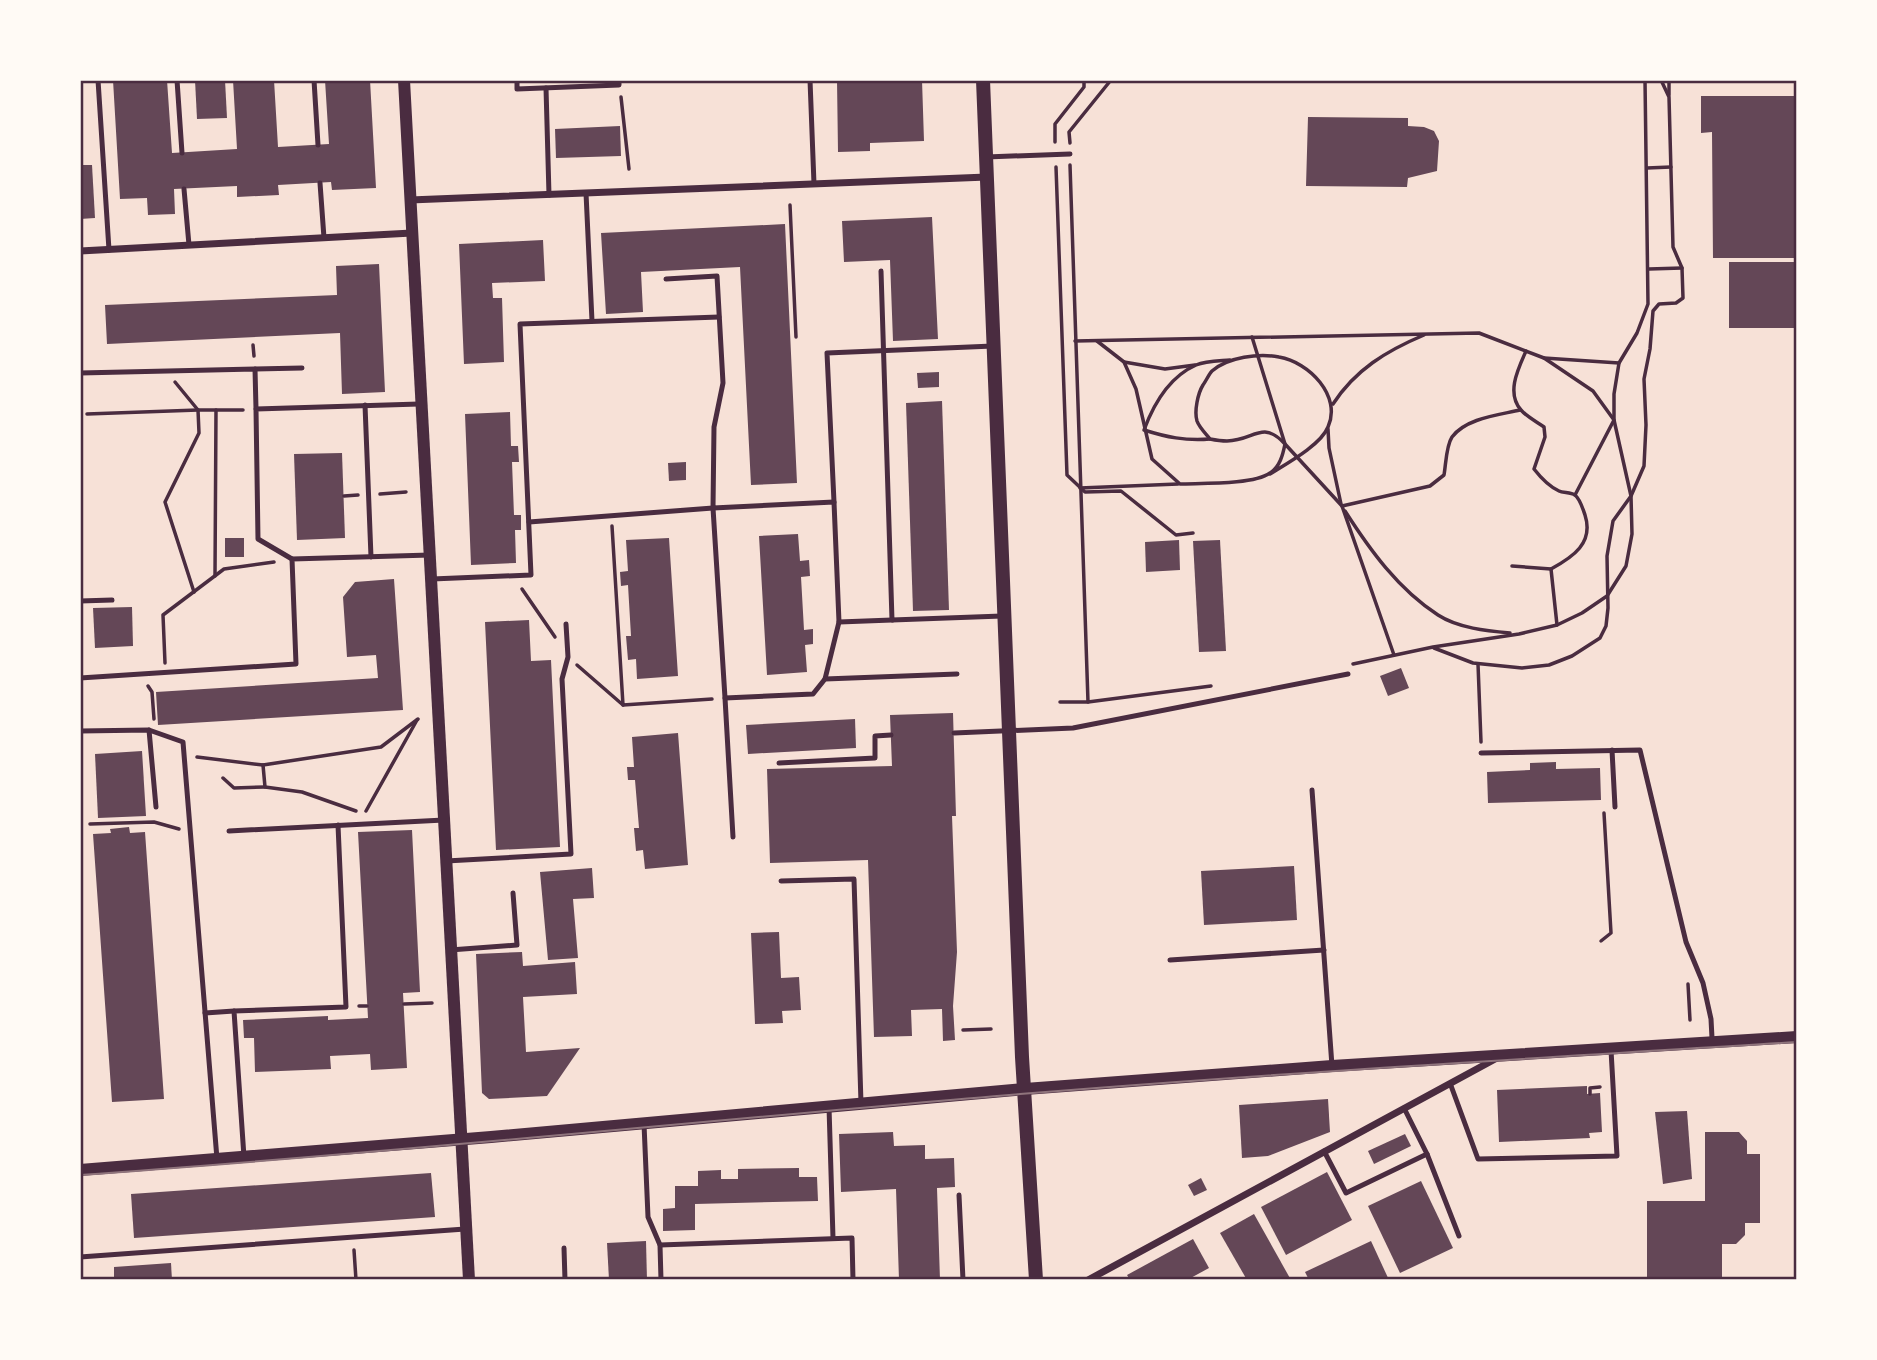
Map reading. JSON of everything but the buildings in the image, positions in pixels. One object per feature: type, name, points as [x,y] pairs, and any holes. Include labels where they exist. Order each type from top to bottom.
[{"type":"main road","points":[[983,80],[1009,732],[1036,1279]]},
{"type":"street","points":[[404,80],[469,1279]]},
{"type":"street","points":[[410,200],[987,177]]},
{"type":"street","points":[[80,251],[412,233]]},
{"type":"street","points":[[80,1170],[460,1140],[1025,1089],[1332,1066],[1797,1037]]},
{"type":"street","points":[[1088,1279],[1501,1056]]},
{"type":"lane","points":[[98,80],[110,250]]},
{"type":"lane","points":[[177,80],[182,153]]},
{"type":"lane","points":[[314,80],[318,145]]},
{"type":"lane","points":[[517,80],[517,89],[619,83]]},
{"type":"lane","points":[[810,80],[814,184]]},
{"type":"lane","points":[[546,88],[550,195]]},
{"type":"lane","points":[[986,157],[1070,154]]},
{"type":"lane","points":[[320,183],[324,238]]},
{"type":"lane","points":[[184,189],[189,245]]},
{"type":"lane","points":[[586,193],[592,321]]},
{"type":"lane","points":[[881,271],[892,620]]},
{"type":"lane","points":[[666,279],[717,276],[723,383],[714,426],[713,508],[733,837]]},
{"type":"lane","points":[[432,579],[531,575],[520,324],[719,317]]},
{"type":"lane","points":[[725,698],[813,694],[825,679],[839,622],[827,354],[993,346]]},
{"type":"lane","points":[[80,373],[302,368]]},
{"type":"lane","points":[[255,369],[258,539],[292,559],[430,555]]},
{"type":"lane","points":[[256,409],[421,404]]},
{"type":"lane","points":[[365,405],[371,556]]},
{"type":"lane","points":[[528,522],[834,502]]},
{"type":"lane","points":[[80,678],[296,664],[292,559]]},
{"type":"lane","points":[[80,601],[113,600]]},
{"type":"lane","points":[[839,622],[1004,616]]},
{"type":"lane","points":[[446,861],[571,855],[562,679],[568,657],[566,624]]},
{"type":"lane","points":[[825,679],[957,674]]},
{"type":"lane","points":[[954,733],[1073,728],[1348,674]]},
{"type":"lane","points":[[80,731],[152,731],[183,742],[217,1159]]},
{"type":"lane","points":[[152,731],[156,807]]},
{"type":"lane","points":[[779,763],[875,758],[875,736],[891,735]]},
{"type":"lane","points":[[1612,750],[1615,807]]},
{"type":"lane","points":[[1481,753],[1640,750],[1686,942],[1703,984],[1712,1038],[1716,1042]]},
{"type":"lane","points":[[1312,790],[1332,1066]]},
{"type":"lane","points":[[229,831],[444,820]]},
{"type":"lane","points":[[205,1013],[346,1007],[338,825]]},
{"type":"lane","points":[[781,881],[854,879],[861,1104]]},
{"type":"lane","points":[[450,950],[517,946],[513,893]]},
{"type":"lane","points":[[1171,960],[1324,950]]},
{"type":"lane","points":[[234,1011],[244,1157]]},
{"type":"lane","points":[[1450,1083],[1478,1159],[1617,1156],[1611,1049]]},
{"type":"lane","points":[[829,1107],[833,1238]]},
{"type":"lane","points":[[1404,1108],[1427,1154],[1459,1236]]},
{"type":"lane","points":[[644,1124],[648,1217],[660,1245],[661,1279]]},
{"type":"lane","points":[[1324,1152],[1346,1193],[1427,1154]]},
{"type":"lane","points":[[959,1195],[963,1279]]},
{"type":"lane","points":[[80,1257],[466,1229]]},
{"type":"lane","points":[[660,1245],[852,1238],[853,1279]]},
{"type":"lane","points":[[564,1248],[565,1279]]},
{"type":"path","points":[[1084,80],[1084,87],[1055,124],[1068,475],[1085,492],[1121,491],[1177,535],[1193,533]]},
{"type":"path","points":[[1060,702],[1088,702],[1069,132],[1111,80]]},
{"type":"path","points":[[1645,80],[1648,304],[1637,333],[1619,363],[1614,394],[1614,420],[1631,496],[1632,534],[1626,566],[1607,596],[1583,613],[1557,625],[1519,634],[1433,648],[1451,656],[1478,664],[1522,668],[1549,665],[1572,656],[1600,638],[1606,626],[1607,596],[1606,556],[1614,521],[1631,496],[1644,466],[1644,379],[1653,311],[1659,304],[1676,303],[1683,298],[1682,268],[1673,247],[1670,80]]},
{"type":"path","points":[[1661,80],[1669,97]]},
{"type":"path","points":[[619,83],[629,169]]},
{"type":"path","points":[[1647,168],[1671,167]]},
{"type":"path","points":[[790,205],[796,337]]},
{"type":"path","points":[[1649,270],[1682,268]]},
{"type":"path","points":[[1075,341],[1479,333],[1544,358],[1592,391],[1614,420]]},
{"type":"path","points":[[1394,655],[1342,506],[1329,448],[1328,427],[1333,404],[1342,389],[1368,364],[1394,348],[1427,334]]},
{"type":"path","points":[[1252,337],[1285,444],[1282,459],[1270,474]]},
{"type":"path","points":[[1097,341],[1124,362],[1136,389],[1152,459],[1180,484]]},
{"type":"path","points":[[1512,566],[1551,569],[1577,553],[1586,541],[1587,521],[1575,495],[1559,491],[1543,481],[1534,469],[1545,437],[1545,427],[1521,410],[1514,394],[1515,377],[1526,351]]},
{"type":"path","points":[[1124,362],[1165,369],[1258,356],[1282,357],[1321,381],[1333,404]]},
{"type":"path","points":[[1544,358],[1619,363]]},
{"type":"path","points":[[1210,439],[1197,421],[1198,393],[1212,371],[1236,359]]},
{"type":"path","points":[[1144,429],[1151,410],[1167,386],[1197,365]]},
{"type":"path","points":[[172,379],[198,410],[199,433],[165,502],[194,592]]},
{"type":"path","points":[[87,414],[256,409]]},
{"type":"path","points":[[215,576],[216,410]]},
{"type":"path","points":[[1342,506],[1430,486],[1444,475],[1452,437],[1466,426],[1488,417],[1521,410]]},
{"type":"path","points":[[1575,495],[1614,420]]},
{"type":"path","points":[[1080,488],[1238,482],[1270,474],[1297,457],[1321,437],[1328,427]]},
{"type":"path","points":[[1144,429],[1167,438],[1189,440],[1228,441],[1262,431],[1275,433],[1342,506],[1365,543],[1403,587],[1440,616],[1482,631],[1519,634]]},
{"type":"path","points":[[611,516],[623,705],[725,698]]},
{"type":"path","points":[[166,672],[163,615],[224,569],[292,559]]},
{"type":"path","points":[[1551,569],[1557,625]]},
{"type":"path","points":[[1478,664],[1481,753]]},
{"type":"path","points":[[138,674],[152,692],[152,731]]},
{"type":"path","points":[[185,756],[263,765],[381,747],[418,719],[364,814],[302,792],[265,787],[234,788],[223,778]]},
{"type":"path","points":[[263,765],[265,787]]},
{"type":"path","points":[[1601,942],[1611,933],[1604,813],[1615,807]]},
{"type":"path","points":[[90,824],[154,822],[192,833]]},
{"type":"path","points":[[1688,985],[1690,1020]]},
{"type":"path","points":[[404,1004],[432,1003]]},
{"type":"path","points":[[963,1030],[991,1030]]},
{"type":"path","points":[[1590,1094],[1590,1088],[1602,1087]]},
{"type":"path","points":[[354,1237],[356,1279]]},
{"type":"tram line","points":[[80,1175],[315,1157],[1117,1086],[1797,1042]]}]
